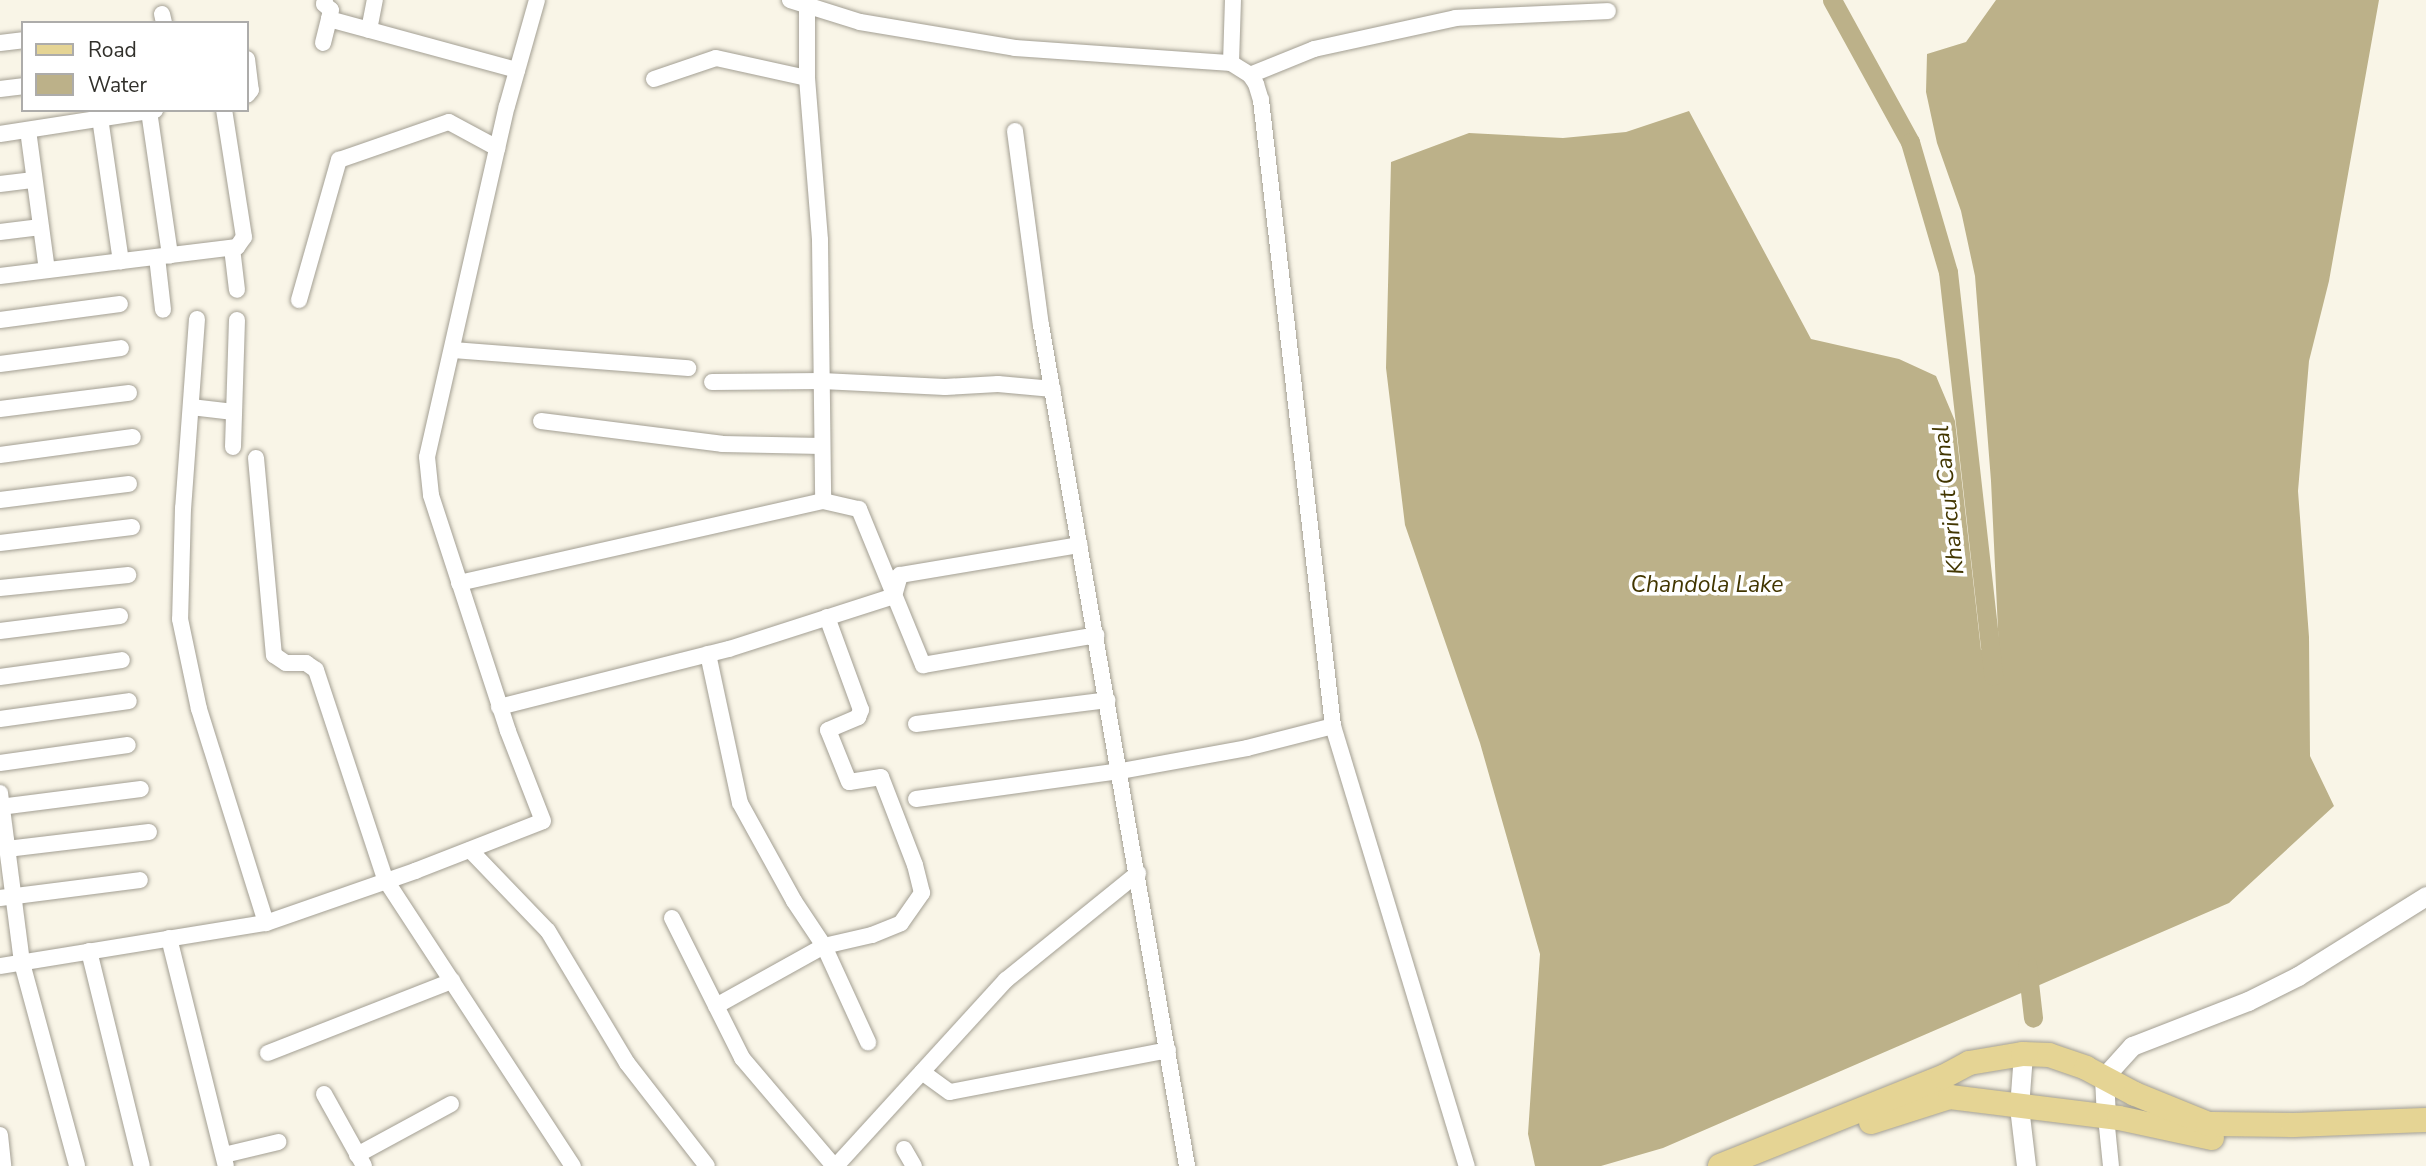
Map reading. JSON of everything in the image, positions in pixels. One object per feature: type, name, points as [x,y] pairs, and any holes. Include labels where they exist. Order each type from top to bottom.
[{"type":"main road","points":[[1720,1166],[1943,1077],[1969,1063],[2023,1054],[2049,1055],[2208,1124],[2293,1125],[2426,1120]]},
{"type":"main road","points":[[1763,1166],[1886,1116],[1950,1097],[2106,1116],[2207,1138],[2426,1133]]},
{"type":"street","points":[[323,43],[331,10],[325,0]]},
{"type":"street","points":[[369,30],[376,0]]},
{"type":"street","points":[[0,967],[266,923],[543,821],[499,706],[431,495],[427,457],[497,148],[537,0]]},
{"type":"street","points":[[790,0],[807,8],[860,22],[1015,48],[1231,63],[1250,75],[1261,100],[1332,726],[1467,1166]]},
{"type":"street","points":[[1231,63],[1233,0]]},
{"type":"street","points":[[807,8],[807,78],[820,240],[822,501]]},
{"type":"street","points":[[1250,75],[1314,49],[1456,18],[1608,11]]},
{"type":"street","points":[[329,19],[517,70]]},
{"type":"street","points":[[0,43],[21,40]]},
{"type":"street","points":[[654,79],[716,58],[807,78]]},
{"type":"street","points":[[248,67],[251,90],[248,94]]},
{"type":"street","points":[[0,89],[21,86]]},
{"type":"street","points":[[0,134],[100,115],[137,112]]},
{"type":"street","points":[[149,112],[164,256],[163,310]]},
{"type":"street","points":[[0,276],[240,245],[244,237],[225,112]]},
{"type":"street","points":[[100,115],[121,261]]},
{"type":"street","points":[[299,300],[339,160],[449,122],[497,148]]},
{"type":"street","points":[[28,130],[47,270]]},
{"type":"street","points":[[1015,131],[1053,389],[1187,1166]]},
{"type":"street","points":[[0,184],[34,180]]},
{"type":"street","points":[[0,232],[41,227]]},
{"type":"street","points":[[232,248],[237,290]]},
{"type":"street","points":[[0,320],[120,304]]},
{"type":"street","points":[[197,318],[179,566],[183,636],[199,709],[266,923]]},
{"type":"street","points":[[233,447],[237,320]]},
{"type":"street","points":[[0,365],[121,348]]},
{"type":"street","points":[[453,350],[688,368]]},
{"type":"street","points":[[712,382],[822,381],[945,387],[998,384],[1053,389]]},
{"type":"street","points":[[0,409],[129,393]]},
{"type":"street","points":[[191,407],[234,412]]},
{"type":"street","points":[[541,421],[722,444],[822,446]]},
{"type":"street","points":[[0,455],[133,437]]},
{"type":"street","points":[[256,458],[274,655],[286,663],[306,663],[316,670],[385,879],[573,1166]]},
{"type":"street","points":[[0,500],[129,484]]},
{"type":"street","points":[[460,583],[822,501],[859,509],[923,665],[1096,635]]},
{"type":"street","points":[[0,543],[132,527]]},
{"type":"street","points":[[894,596],[900,575],[1080,545]]},
{"type":"street","points":[[0,588],[128,575]]},
{"type":"street","points":[[499,706],[708,654],[894,596]]},
{"type":"street","points":[[0,631],[120,616]]},
{"type":"street","points":[[716,1006],[824,946],[872,935],[901,923],[922,893],[915,865],[881,777],[849,782],[828,730],[858,717],[862,710],[827,617]]},
{"type":"street","points":[[708,654],[740,803],[794,901],[824,946],[868,1042]]},
{"type":"street","points":[[0,677],[122,660]]},
{"type":"street","points":[[916,724],[1108,700]]},
{"type":"street","points":[[0,719],[129,701]]},
{"type":"street","points":[[916,799],[1121,771],[1247,748],[1332,726]]},
{"type":"street","points":[[0,763],[128,744]]},
{"type":"street","points":[[77,1166],[7,898],[1,802],[141,789]]},
{"type":"street","points":[[5,852],[149,832]]},
{"type":"street","points":[[470,850],[548,931],[627,1063],[707,1166]]},
{"type":"street","points":[[672,918],[742,1058],[835,1166],[1006,980],[1138,873]]},
{"type":"street","points":[[7,898],[140,880]]},
{"type":"street","points":[[2112,1166],[2104,1077],[2132,1046],[2248,1000],[2298,976],[2426,896]]},
{"type":"street","points":[[169,938],[225,1161],[278,1142]]},
{"type":"street","points":[[89,951],[142,1166]]},
{"type":"street","points":[[268,1053],[452,981]]},
{"type":"street","points":[[922,1072],[950,1092],[1168,1050]]},
{"type":"street","points":[[2023,1054],[2019,1107],[2026,1166]]},
{"type":"street","points":[[324,1094],[360,1160],[452,1104]]},
{"type":"street","points":[[0,1135],[4,1166]]},
{"type":"street","points":[[904,1149],[914,1166]]},
{"type":"water","name":"Chandola Lake","points":[[1996,0],[2379,0],[2329,281],[2309,361],[2298,491],[2309,637],[2310,756],[2334,806],[2229,903],[1663,1148],[1601,1166],[1535,1166],[1528,1134],[1540,954],[1480,743],[1405,525],[1386,368],[1391,162],[1469,133],[1563,138],[1626,132],[1689,111],[1811,339],[1899,359],[1936,376],[1955,421],[1981,650],[1999,651],[1991,481],[1975,276],[1961,211],[1937,143],[1926,92],[1927,54],[1966,42]]},
{"type":"waterway","name":"Kharicut Canal","points":[[1832,0],[1910,142],[1948,272],[1993,675]]},
{"type":"waterway","name":"Kharicut Canal","points":[[2027,965],[2033,1018]]}]
